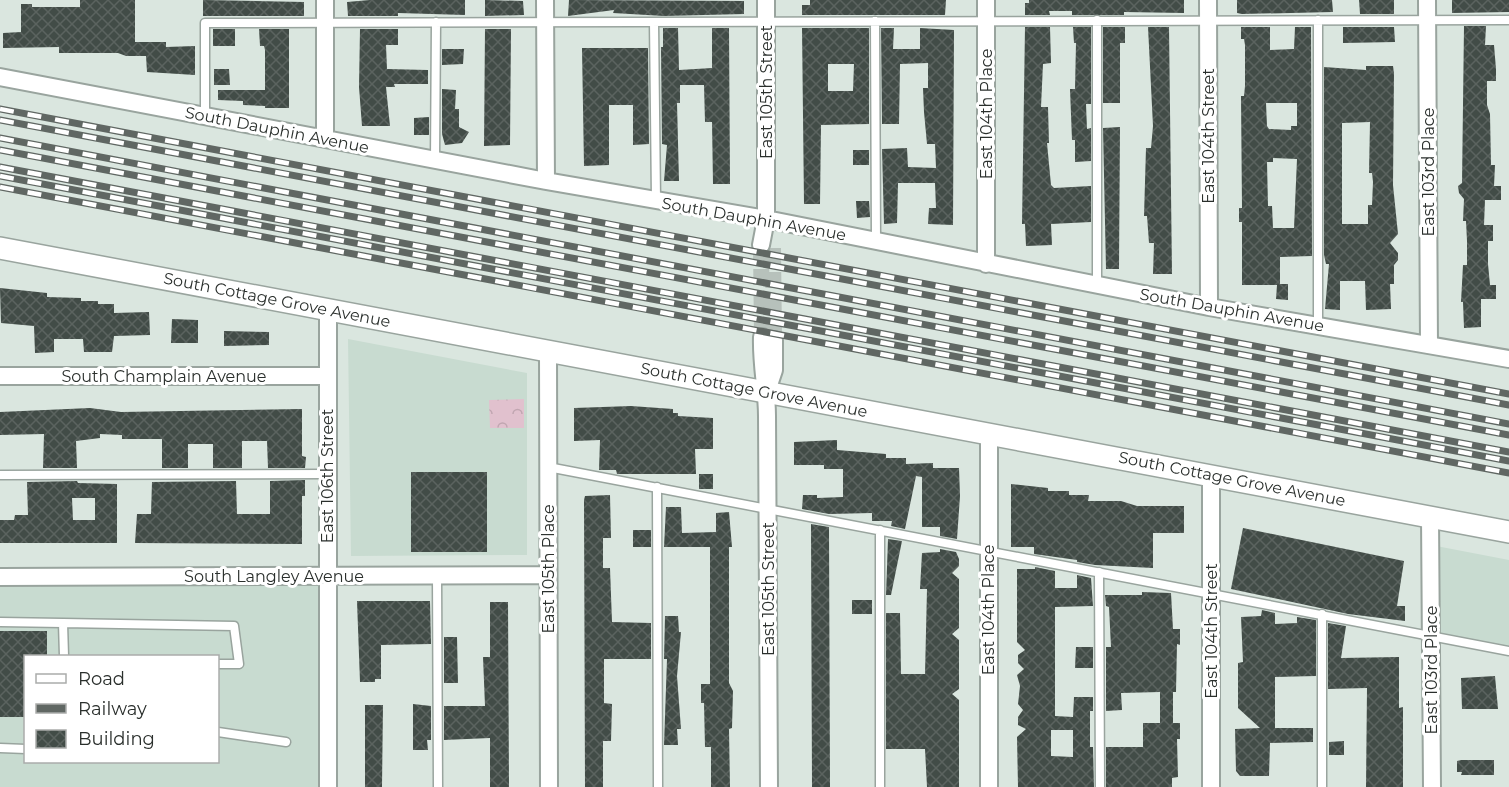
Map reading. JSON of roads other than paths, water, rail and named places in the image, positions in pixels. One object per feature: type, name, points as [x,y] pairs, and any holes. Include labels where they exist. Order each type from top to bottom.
[{"type":"street","points":[[325,0],[325,139]]},
{"type":"street","points":[[545,0],[546,182]]},
{"type":"street","name":"East 105th Street","points":[[766,0],[767,247]]},
{"type":"street","name":"East 104th Place","points":[[986,0],[986,264]]},
{"type":"street","name":"East 104th Street","points":[[1208,0],[1209,307]]},
{"type":"street","name":"East 103rd Place","points":[[1427,0],[1429,345]]},
{"type":"street","name":"South Dauphin Avenue","points":[[0,77],[546,182],[766,219],[1209,307],[1509,359]]},
{"type":"street","name":"South Cottage Grove Avenue","points":[[0,248],[1509,531]]},
{"type":"street","name":"East 106th Street","points":[[328,309],[328,787]]},
{"type":"street","name":"East 105th Street","points":[[768,339],[761,367],[767,392],[769,787]]},
{"type":"street","name":"East 105th Place","points":[[548,351],[549,787]]},
{"type":"street","name":"South Champlain Avenue","points":[[0,376],[328,376]]},
{"type":"street","name":"East 104th Place","points":[[989,434],[989,787]]},
{"type":"street","name":"East 104th Street","points":[[1211,476],[1211,787]]},
{"type":"street","name":"East 103rd Place","points":[[1430,517],[1432,787]]},
{"type":"street","name":"South Langley Avenue","points":[[0,577],[548,575]]},
{"type":"lane","points":[[1097,20],[1097,285]]},
{"type":"lane","points":[[1318,20],[1318,326]]},
{"type":"lane","points":[[205,116],[205,23],[1509,20]]},
{"type":"lane","points":[[875,21],[876,242]]},
{"type":"lane","points":[[435,160],[436,22]]},
{"type":"lane","points":[[654,22],[656,200]]},
{"type":"lane","points":[[548,467],[1509,651]]},
{"type":"lane","points":[[0,475],[327,474]]},
{"type":"lane","points":[[657,487],[658,787]]},
{"type":"lane","points":[[880,530],[880,787]]},
{"type":"lane","points":[[1099,572],[1100,787]]},
{"type":"lane","points":[[437,575],[438,787]]},
{"type":"lane","points":[[1322,614],[1322,787]]},
{"type":"lane","points":[[0,622],[234,626],[239,664],[219,664]]},
{"type":"lane","points":[[63,623],[64,655]]},
{"type":"lane","points":[[219,732],[286,742]]},
{"type":"lane","points":[[0,748],[24,749]]},
{"type":"tunnel","points":[[761,245],[762,337]]},
{"type":"tunnel","points":[[773,248],[774,340]]},
{"type":"railway","points":[[0,109],[1509,394]]},
{"type":"railway","points":[[0,120],[1509,405]]},
{"type":"railway","points":[[0,138],[1509,424]]},
{"type":"railway","points":[[0,150],[1509,435]]},
{"type":"railway","points":[[0,167],[1509,452]]},
{"type":"railway","points":[[0,176],[1509,461]]},
{"type":"railway","points":[[0,187],[1509,473]]}]
